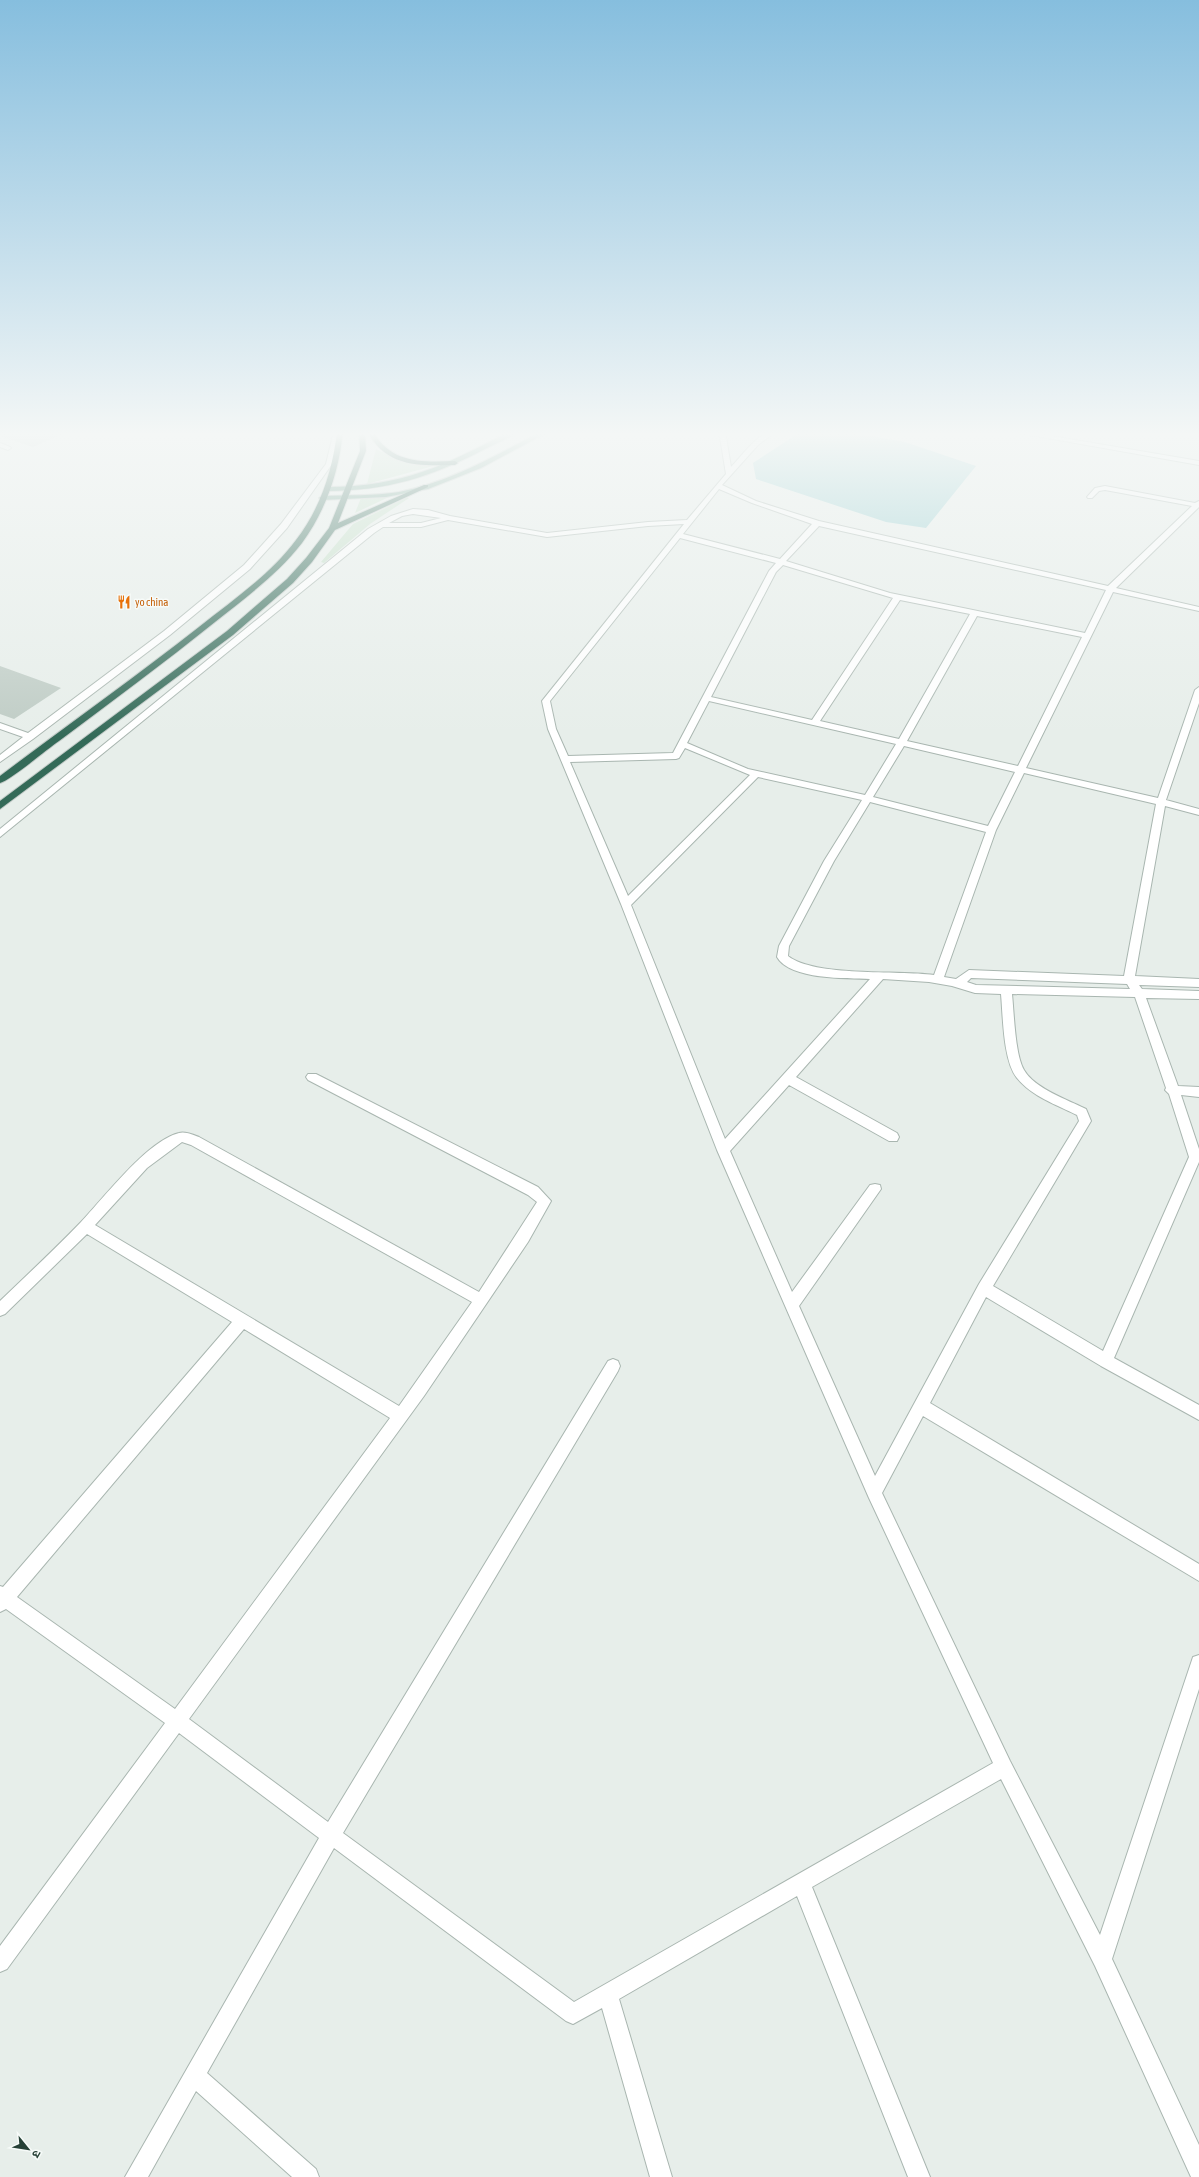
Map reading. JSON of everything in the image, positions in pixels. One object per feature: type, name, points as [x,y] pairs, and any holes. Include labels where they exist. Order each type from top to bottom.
[{"type":"highway","points":[[0,780],[175,650],[248,592],[288,554],[304,533]]},
{"type":"highway","points":[[0,806],[230,633],[290,581],[309,560],[329,533]]},
{"type":"street","points":[[0,760],[167,633],[247,567],[278,533]]},
{"type":"street","points":[[0,834],[369,533]]},
{"type":"street","points":[[520,533],[547,535],[573,533]]},
{"type":"street","points":[[681,533],[546,701],[552,729],[626,904],[722,1150],[874,1493],[1004,1767],[1102,1958],[1199,2169]]},
{"type":"street","points":[[564,759],[676,756],[773,571],[808,533]]},
{"type":"street","points":[[860,533],[1199,609]]},
{"type":"street","points":[[938,979],[991,830],[1111,588],[1168,533]]},
{"type":"street","points":[[679,535],[781,562],[898,597],[1087,636]]},
{"type":"street","points":[[814,724],[898,597]]},
{"type":"street","points":[[975,613],[901,744],[828,861],[784,946],[782,957],[787,963],[808,970],[938,979],[959,983],[976,989],[1199,995]]},
{"type":"street","points":[[1106,1361],[1197,1158],[1171,1090],[1139,994],[1129,979],[1160,802],[1199,690]]},
{"type":"street","points":[[706,698],[1199,812]]},
{"type":"street","points":[[0,726],[30,737]]},
{"type":"street","points":[[682,744],[745,771],[867,798],[991,830]]},
{"type":"street","points":[[626,904],[756,774]]},
{"type":"street","points":[[959,983],[969,974],[1129,979],[1199,983]]},
{"type":"street","points":[[722,1150],[880,975]]},
{"type":"street","points":[[874,1493],[984,1288],[1085,1121],[1082,1112],[1033,1086],[1019,1073],[1015,1056],[1006,990]]},
{"type":"street","points":[[0,1962],[178,1722],[401,1416],[523,1238],[545,1201],[533,1191],[312,1077]]},
{"type":"street","points":[[787,1078],[893,1136]]},
{"type":"street","points":[[1171,1090],[1199,1092]]},
{"type":"street","points":[[0,1310],[86,1226],[127,1181],[165,1145],[182,1137],[195,1142],[480,1300]]},
{"type":"street","points":[[791,1305],[875,1189]]},
{"type":"street","points":[[86,1226],[401,1416]]},
{"type":"street","points":[[984,1288],[1106,1361],[1199,1413]]},
{"type":"street","points":[[242,1321],[2,1598],[178,1722],[573,2014],[1004,1767]]},
{"type":"street","points":[[136,2177],[331,1835],[613,1366]]},
{"type":"street","points":[[921,1406],[1199,1573]]},
{"type":"street","points":[[1102,1958],[1199,1663]]},
{"type":"street","points":[[801,1883],[919,2177]]},
{"type":"street","points":[[608,1994],[661,2177]]},
{"type":"street","points":[[194,2075],[308,2177]]},
{"type":"green space","points":[[346,533],[360,533],[324,563],[321,562]]},
{"type":"building","points":[[0,666],[61,688],[14,719],[0,714]]},
{"type":"place","name":"yo china","points":[[124,602]]}]
